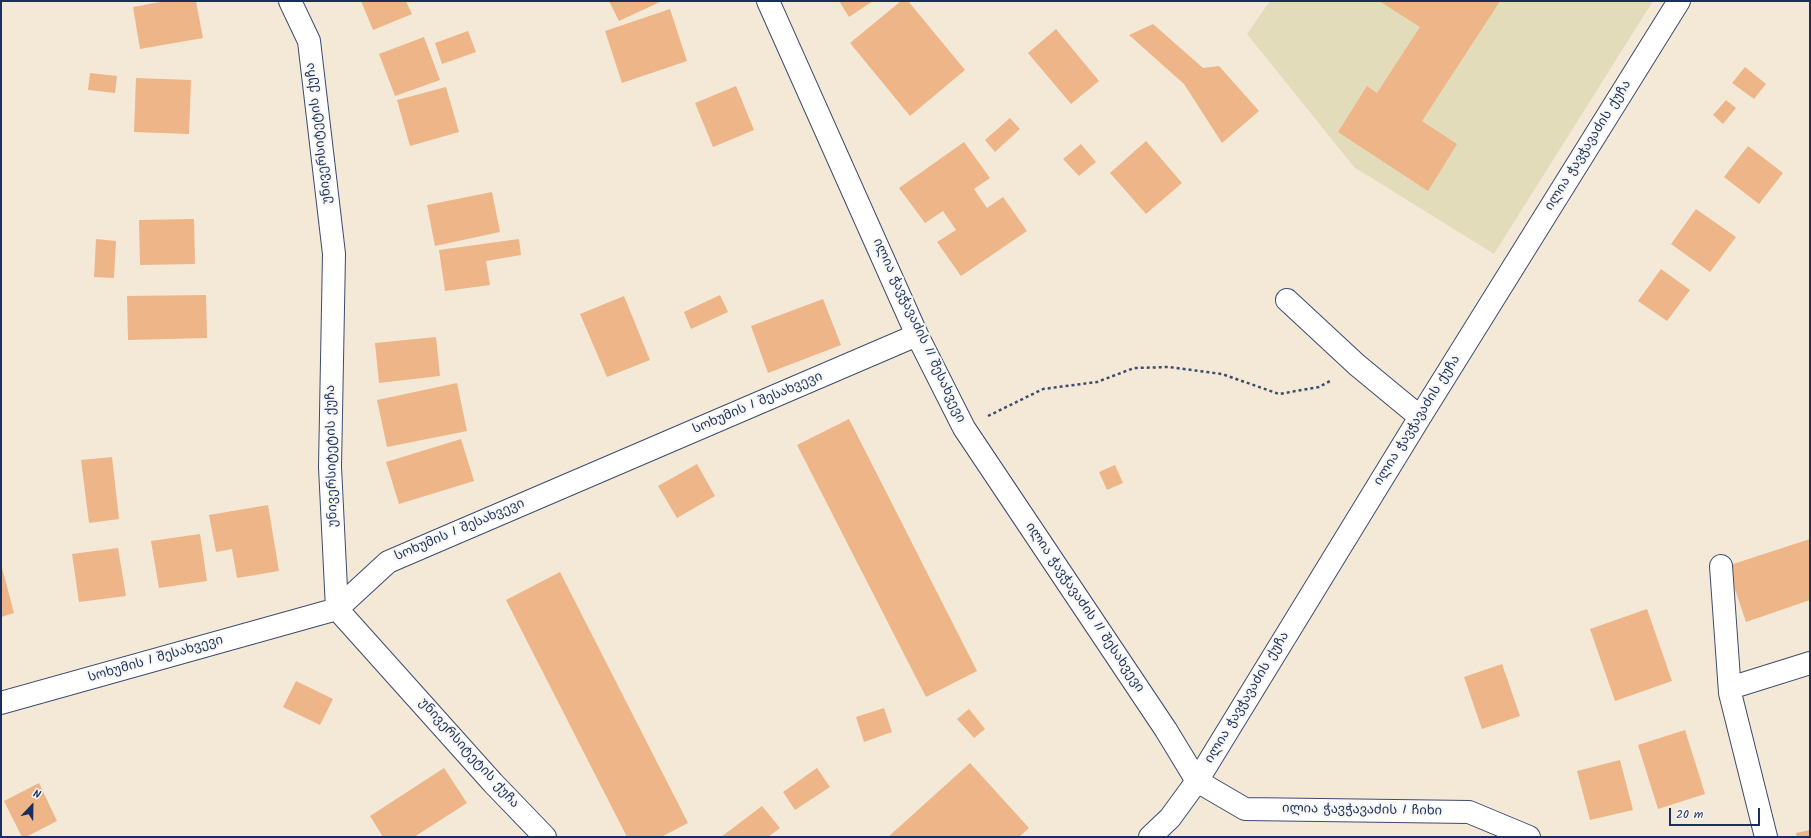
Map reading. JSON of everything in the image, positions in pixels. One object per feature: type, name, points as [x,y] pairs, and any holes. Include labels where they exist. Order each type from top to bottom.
[{"type":"street","name":"უნივერსიტეტის ქუჩა","points":[[290,1],[309,41],[334,254],[330,467],[337,609],[493,783],[545,837]]},
{"type":"street","name":"ილია ჭავჭავაძის II შესახვევი","points":[[768,1],[917,336],[964,428],[1166,730],[1197,781]]},
{"type":"street","name":"ილია ჭავჭავაძის ქუჩა","points":[[1150,837],[1170,818],[1197,781],[1679,1]]},
{"type":"street","points":[[1286,300],[1357,365],[1420,418]]},
{"type":"street","name":"სოხუმის I შესახვევი","points":[[1,703],[337,609],[388,562],[917,336]]},
{"type":"street","points":[[1721,566],[1730,688],[1766,837]]},
{"type":"street","points":[[1730,688],[1810,663]]},
{"type":"street","name":"ილია ჭავჭავაძის I ჩიხი","points":[[1197,781],[1245,809],[1469,812],[1529,837]]},
{"type":"path","points":[[964,428],[1043,388],[1097,382],[1134,368],[1169,367],[1222,374],[1279,394],[1319,387],[1357,365]]},
{"type":"shaded area","points":[[1270,1],[1653,1],[1494,254],[1354,167],[1247,34]]},
{"type":"building","points":[[166,1],[196,1],[203,38],[140,49],[133,7]]},
{"type":"building","points":[[361,1],[406,1],[412,14],[373,30]]},
{"type":"building","points":[[609,1],[662,1],[619,21]]},
{"type":"building","points":[[839,1],[873,1],[849,17]]},
{"type":"building","points":[[901,1],[908,1],[965,70],[910,116],[850,43]]},
{"type":"building","points":[[1379,1],[1500,1],[1422,121],[1457,144],[1428,191],[1338,132],[1367,86],[1377,93],[1420,27]]},
{"type":"building","points":[[670,9],[687,61],[622,83],[605,31]]},
{"type":"building","points":[[1153,24],[1203,68],[1219,66],[1259,111],[1222,143],[1184,84],[1129,35]]},
{"type":"building","points":[[1056,29],[1099,81],[1071,104],[1028,53]]},
{"type":"building","points":[[468,31],[476,52],[442,64],[435,43]]},
{"type":"building","points":[[424,37],[440,80],[395,96],[379,54]]},
{"type":"building","points":[[1745,67],[1766,84],[1754,99],[1732,83]]},
{"type":"building","points":[[90,73],[117,76],[115,93],[88,90]]},
{"type":"building","points":[[136,78],[191,80],[189,134],[134,132]]},
{"type":"building","points":[[736,86],[754,130],[713,147],[695,103]]},
{"type":"building","points":[[446,87],[459,132],[410,146],[397,100]]},
{"type":"building","points":[[1726,100],[1736,108],[1723,124],[1713,115]]},
{"type":"building","points":[[1010,118],[1020,129],[995,152],[985,140]]},
{"type":"building","points":[[1146,141],[1182,183],[1146,214],[1110,173]]},
{"type":"building","points":[[964,142],[990,178],[974,189],[987,208],[1003,197],[1027,231],[961,276],[937,242],[956,230],[943,211],[925,223],[899,188]]},
{"type":"building","points":[[1081,144],[1096,162],[1079,176],[1063,159]]},
{"type":"building","points":[[1748,146],[1783,173],[1759,204],[1724,177]]},
{"type":"building","points":[[492,192],[500,232],[435,246],[427,205]]},
{"type":"building","points":[[1696,209],[1736,237],[1710,272],[1671,244]]},
{"type":"building","points":[[194,219],[195,264],[140,265],[139,220]]},
{"type":"building","points":[[96,239],[116,241],[114,278],[94,277]]},
{"type":"building","points":[[519,239],[521,255],[486,261],[490,285],[445,291],[439,250]]},
{"type":"building","points":[[1661,269],[1690,290],[1667,321],[1638,301]]},
{"type":"building","points":[[206,295],[207,338],[128,340],[127,296]]},
{"type":"building","points":[[720,295],[728,312],[691,329],[684,312]]},
{"type":"building","points":[[624,296],[650,360],[607,377],[580,314]]},
{"type":"building","points":[[823,299],[841,345],[768,373],[751,326]]},
{"type":"building","points":[[436,337],[440,376],[379,383],[375,343]]},
{"type":"building","points":[[457,383],[467,431],[387,447],[377,400]]},
{"type":"building","points":[[849,419],[977,671],[926,697],[797,445]]},
{"type":"building","points":[[461,439],[474,481],[399,504],[386,462]]},
{"type":"building","points":[[112,457],[119,519],[89,523],[81,460]]},
{"type":"building","points":[[697,464],[715,496],[677,518],[658,486]]},
{"type":"building","points":[[1115,465],[1123,483],[1107,490],[1099,472]]},
{"type":"building","points":[[268,505],[279,571],[237,578],[232,549],[216,552],[209,515]]},
{"type":"building","points":[[200,534],[207,581],[159,588],[151,541]]},
{"type":"building","points":[[1810,539],[1810,600],[1746,622],[1727,566]]},
{"type":"building","points":[[118,548],[126,596],[79,602],[72,554]]},
{"type":"building","points":[[1,564],[14,613],[1,617]]},
{"type":"building","points":[[560,572],[688,823],[661,837],[627,837],[506,600]]},
{"type":"building","points":[[1647,609],[1672,681],[1615,701],[1590,629]]},
{"type":"building","points":[[1502,664],[1520,716],[1482,729],[1464,677]]},
{"type":"building","points":[[296,681],[333,699],[320,725],[283,707]]},
{"type":"building","points":[[884,708],[892,732],[864,742],[856,717]]},
{"type":"building","points":[[969,709],[985,729],[974,738],[957,719]]},
{"type":"building","points":[[1685,730],[1705,794],[1658,809],[1638,745]]},
{"type":"building","points":[[1620,760],[1633,810],[1590,820],[1577,771]]},
{"type":"building","points":[[970,763],[1029,828],[1019,837],[888,837]]},
{"type":"building","points":[[444,768],[467,803],[414,837],[383,837],[370,816]]},
{"type":"building","points":[[817,768],[830,787],[795,810],[783,792]]},
{"type":"building","points":[[39,783],[57,821],[26,837],[22,837],[4,801]]},
{"type":"building","points":[[762,806],[780,828],[768,837],[721,837]]},
{"type":"building","points":[[1810,830],[1810,837],[1797,837],[1796,833]]}]
